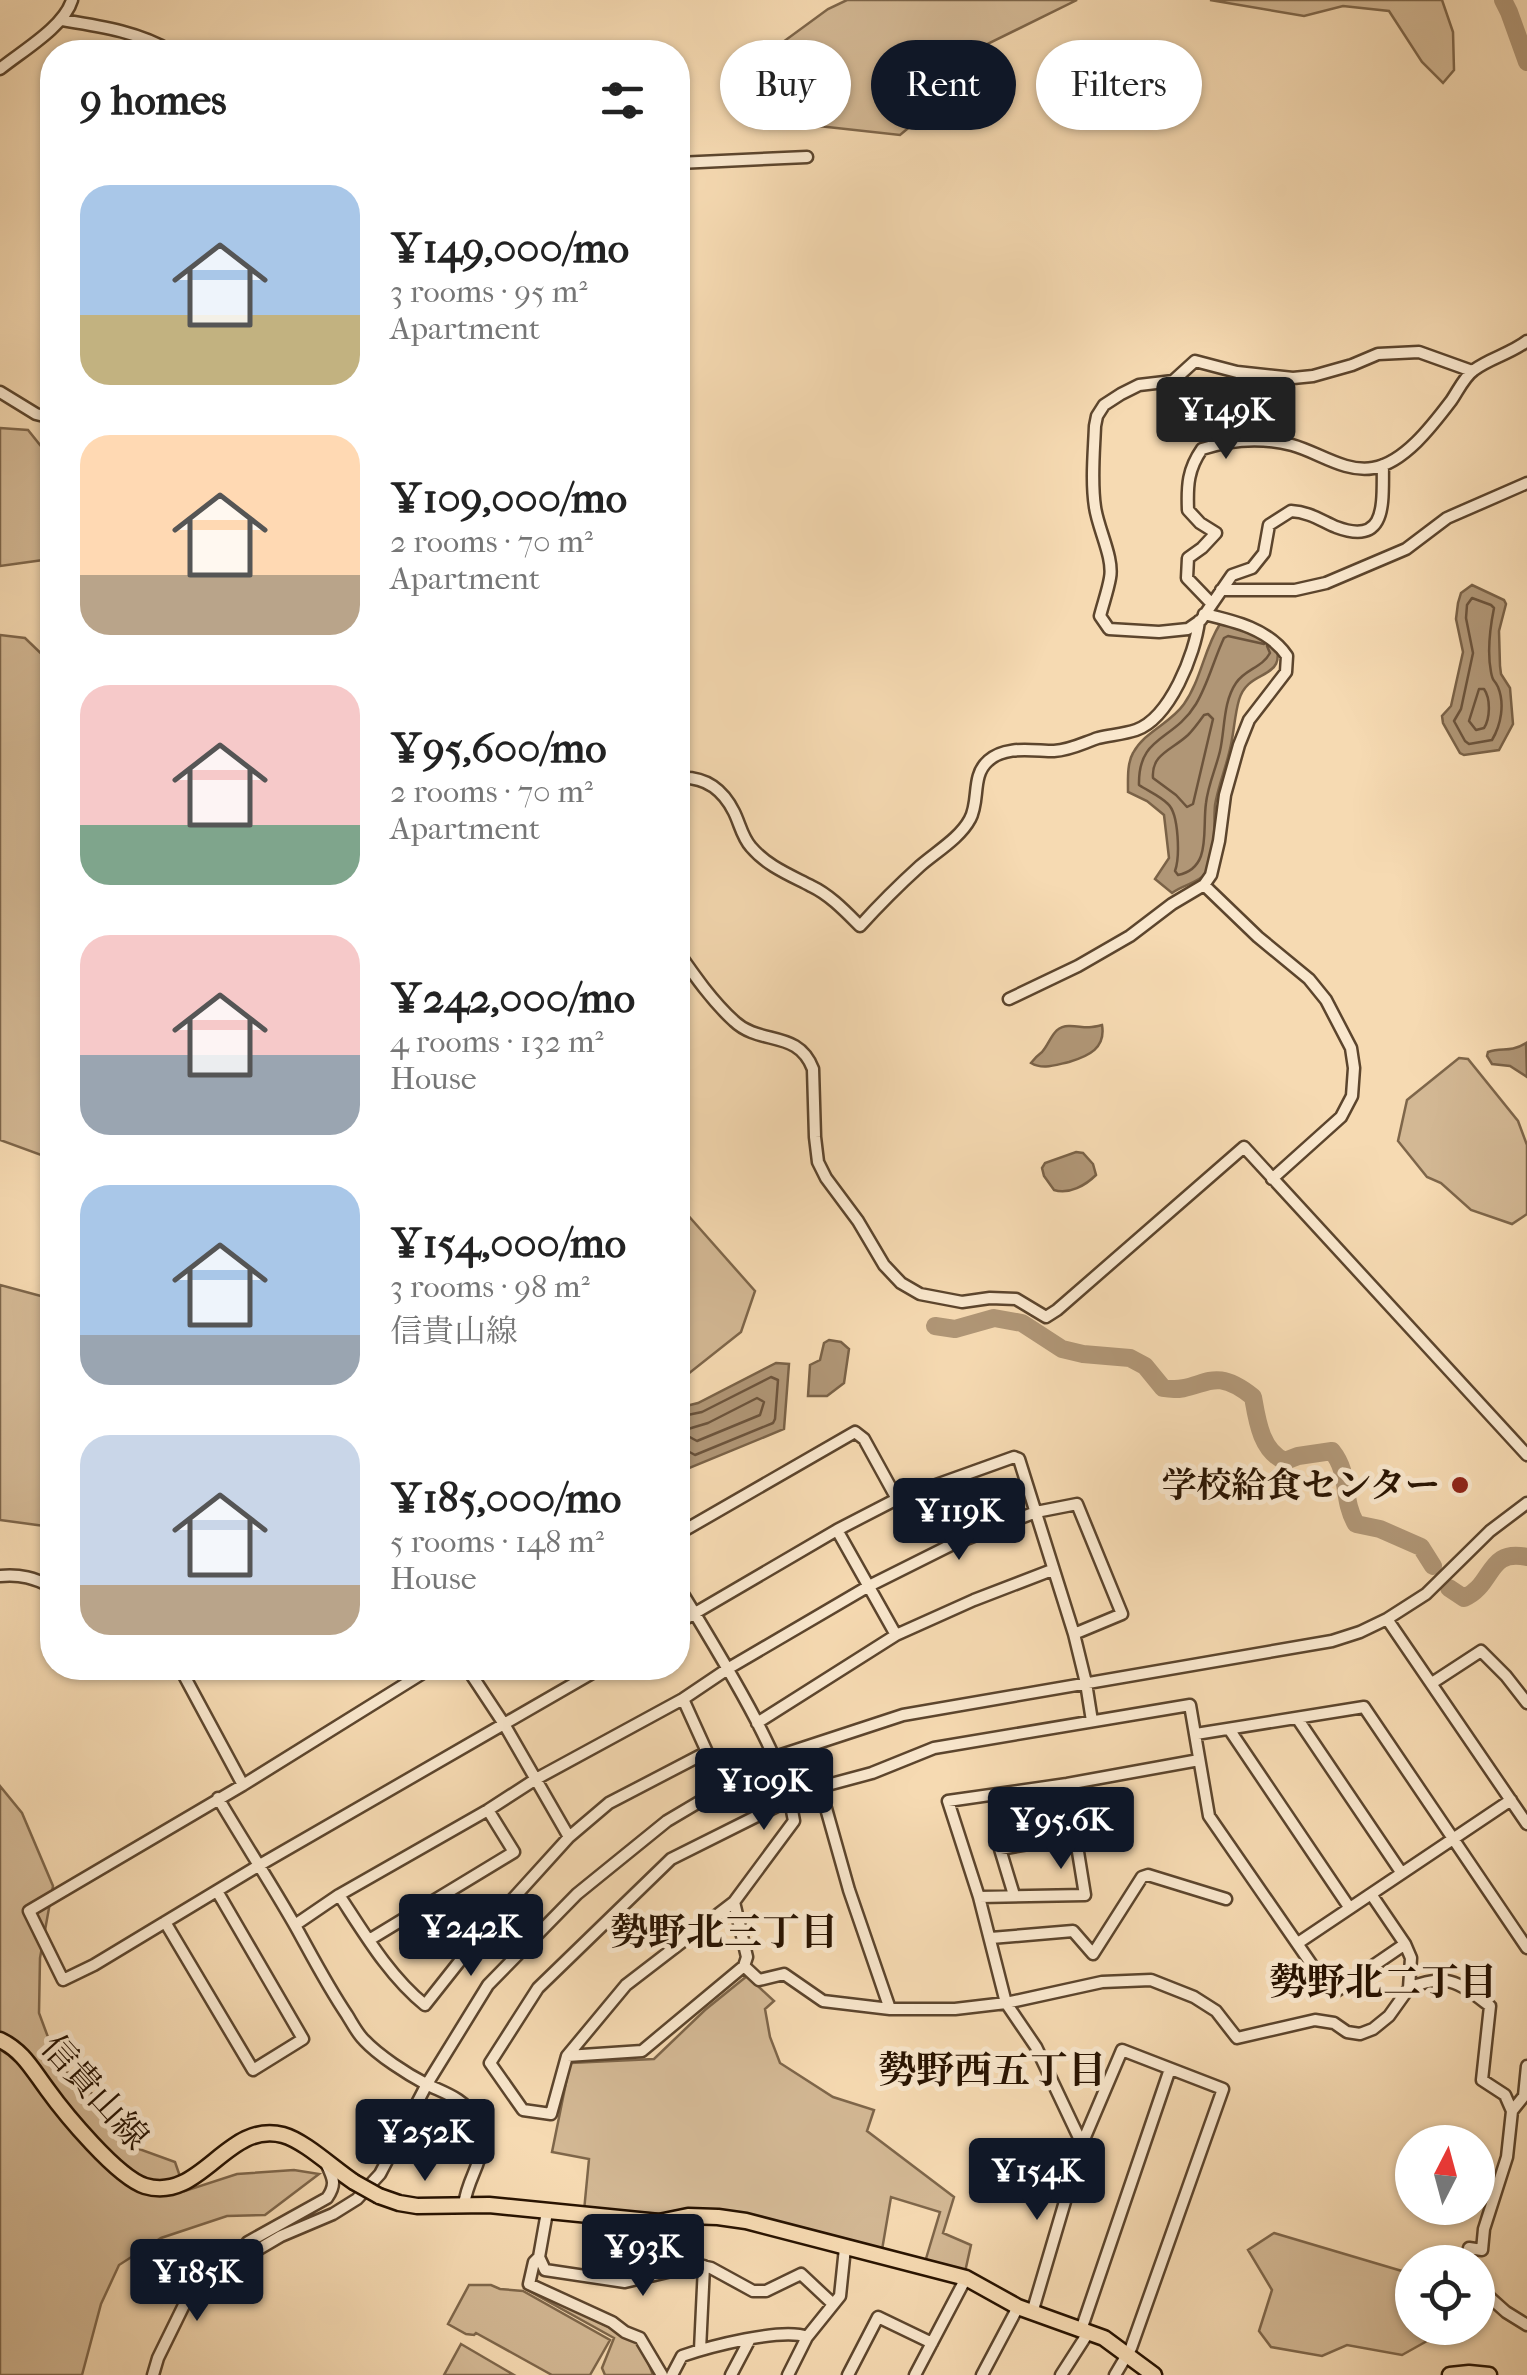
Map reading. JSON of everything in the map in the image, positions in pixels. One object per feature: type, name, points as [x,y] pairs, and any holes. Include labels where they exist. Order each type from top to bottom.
[{"type":"main road","name":"信貴山線","points":[[0,2040],[16,2048],[108,2160],[146,2186],[179,2184],[194,2178],[229,2148],[260,2134],[281,2134],[354,2182],[399,2203],[488,2204],[659,2222],[688,2216],[746,2221],[966,2278],[1025,2310],[1104,2338],[1154,2375]]},
{"type":"main road","points":[[1450,2375],[1489,2375]]},
{"type":"street","points":[[0,69],[62,20],[72,0]]},
{"type":"street","points":[[62,20],[147,40]]},
{"type":"street","points":[[690,162],[808,157]]},
{"type":"street","points":[[1212,604],[1186,578],[1188,558],[1216,533],[1188,510],[1190,468],[1202,448],[1247,439],[1292,445],[1362,468],[1378,468],[1414,445],[1472,371],[1527,341]]},
{"type":"street","points":[[1383,465],[1382,516],[1372,528],[1339,528],[1312,514],[1291,511],[1269,525],[1264,553],[1252,568],[1232,575],[1201,618],[1188,628],[1159,632],[1109,629],[1100,616],[1110,580],[1110,561],[1098,528],[1094,500],[1096,416],[1104,405],[1139,385],[1173,381],[1196,362],[1237,372],[1293,378],[1378,354],[1418,352],[1472,371]]},
{"type":"street","points":[[0,392],[40,415]]},
{"type":"street","points":[[1222,590],[1295,590],[1345,576],[1406,549],[1447,518],[1527,483]]},
{"type":"street","points":[[690,778],[700,778],[726,798],[744,838],[763,859],[836,902],[860,926],[972,817],[978,778],[989,759],[1003,752],[1073,748],[1137,730],[1154,720],[1180,682],[1201,618]]},
{"type":"street","points":[[1010,999],[1130,936],[1204,885],[1211,875],[1225,795],[1239,746],[1249,720],[1286,672],[1287,656],[1276,642],[1248,626],[1233,620],[1201,618]]},
{"type":"street","points":[[1204,885],[1309,980],[1326,1000],[1351,1048],[1352,1096],[1341,1117],[1272,1179]]},
{"type":"street","points":[[690,969],[735,1024],[803,1050],[813,1069],[818,1162],[884,1265],[900,1283],[920,1294],[962,1302],[1016,1299],[1046,1317],[1244,1147],[1527,1455]]},
{"type":"street","points":[[690,1527],[855,1432],[864,1438],[898,1499]]},
{"type":"street","points":[[690,1616],[898,1499],[1010,1457],[1018,1459],[1074,1634],[1092,1721]]},
{"type":"street","points":[[153,2375],[184,2305],[230,2266],[358,2199],[380,2174],[427,2084],[488,1985],[577,1894],[667,1820],[775,1757],[903,1715],[1332,1641],[1387,1619],[1426,1594],[1490,1531],[1527,1503]]},
{"type":"street","points":[[295,1925],[339,1895],[536,1779],[683,1699],[868,1586],[953,1544],[1036,1512],[1078,1504],[1122,1614],[1074,1634]]},
{"type":"street","points":[[837,1530],[896,1635]]},
{"type":"street","points":[[757,1722],[896,1635],[1052,1570]]},
{"type":"street","points":[[0,1576],[16,1574],[40,1581]]},
{"type":"street","points":[[690,1606],[729,1668],[775,1757],[791,1800],[794,1821],[734,1902],[626,1985],[568,2056],[551,2114],[523,2110],[490,2063],[538,1988],[671,1858],[791,1800]]},
{"type":"street","points":[[1387,1619],[1527,1824]]},
{"type":"street","points":[[1432,1684],[1480,1651],[1527,1703]]},
{"type":"street","points":[[186,1680],[243,1785]]},
{"type":"street","points":[[412,1680],[29,1911],[63,1980],[580,1680]]},
{"type":"street","points":[[475,1680],[569,1837]]},
{"type":"street","points":[[339,1895],[411,1994],[425,2005],[482,1933],[569,1837],[610,1803],[707,1752],[683,1699]]},
{"type":"street","points":[[890,2009],[849,1890],[820,1787],[934,1748],[1190,1705],[1209,1816],[1332,1994],[1405,1944]]},
{"type":"street","points":[[1196,1734],[1364,1707],[1527,1948]]},
{"type":"street","points":[[1297,1718],[1401,1872]]},
{"type":"street","points":[[1229,1729],[1349,1907]]},
{"type":"street","points":[[1082,2144],[1036,2047],[1006,2004],[991,1938],[948,1801],[1200,1760]]},
{"type":"street","points":[[979,1897],[1085,1895],[1067,1784]]},
{"type":"street","points":[[218,1798],[363,2040],[404,2071],[454,2096],[475,2118],[482,2146],[480,2162],[466,2190],[464,2205]]},
{"type":"street","points":[[1298,1943],[1511,1800]]},
{"type":"street","points":[[369,1940],[514,1852],[488,1810]]},
{"type":"street","points":[[1014,1895],[1000,1849],[1076,1836]]},
{"type":"street","points":[[991,1938],[1074,1931],[1093,1954],[1142,1877],[1148,1875],[1226,1900]]},
{"type":"street","points":[[165,1922],[254,2070],[303,2039],[217,1890]]},
{"type":"street","points":[[744,1966],[759,1980],[784,1974],[823,2001],[890,2009],[1006,2004],[1102,1982],[1151,1980],[1194,1997],[1216,2011],[1236,2038],[1315,2020],[1334,2022],[1347,2032],[1360,2034],[1389,2016],[1409,1988],[1411,1958],[1372,1894]]},
{"type":"street","points":[[568,2056],[642,2051],[744,1966],[747,1957],[734,1902]]},
{"type":"street","points":[[1409,1988],[1433,1979],[1452,1981],[1490,2006],[1482,2080],[1505,2094],[1512,2111],[1507,2157],[1482,2245]]},
{"type":"street","points":[[982,2375],[1025,2310],[1082,2144],[1122,2050],[1223,2089],[1131,2348],[1114,2375]]},
{"type":"street","points":[[1512,2111],[1524,2096],[1527,2066]]},
{"type":"street","points":[[1061,2375],[1085,2332],[1170,2068]]},
{"type":"street","points":[[230,2266],[248,2242],[327,2198],[333,2189],[333,2179],[326,2163]]},
{"type":"street","points":[[547,2212],[539,2258],[545,2270],[625,2282],[698,2265],[753,2291],[766,2290],[802,2274],[833,2304]]},
{"type":"street","points":[[791,2374],[808,2337],[840,2296],[844,2248]]},
{"type":"street","points":[[539,2258],[534,2262],[529,2284],[640,2338],[662,2375]]},
{"type":"street","points":[[700,2350],[704,2266]]},
{"type":"street","points":[[915,2375],[966,2278]]},
{"type":"street","points":[[1495,2302],[1527,2325]]},
{"type":"street","points":[[848,2375],[878,2317],[932,2343]]},
{"type":"street","points":[[672,2375],[682,2356],[700,2350],[750,2339],[799,2334],[808,2337]]},
{"type":"street","points":[[731,2375],[750,2339]]},
{"type":"shaded area","points":[[847,0],[1077,0],[996,40],[871,40],[871,130],[906,130],[900,135],[851,130],[851,40],[786,40]]},
{"type":"shaded area","points":[[1210,0],[1442,0],[1453,32],[1454,70],[1443,83],[1422,62],[1389,11],[1343,6],[1304,16]]},
{"type":"shaded area","points":[[0,428],[28,430],[40,445],[40,560],[0,566]]},
{"type":"shaded area","points":[[0,635],[25,638],[40,652],[40,1155],[0,1140]]},
{"type":"shaded area","points":[[1459,1058],[1468,1059],[1518,1121],[1527,1145],[1527,1214],[1512,1224],[1471,1210],[1441,1183],[1427,1177],[1398,1141],[1407,1100]]},
{"type":"shaded area","points":[[690,1218],[755,1291],[741,1332],[690,1372]]},
{"type":"shaded area","points":[[0,1285],[40,1296],[40,1525],[0,1520]]},
{"type":"shaded area","points":[[0,1786],[22,1813],[53,1886],[40,1958],[39,2013],[58,2064],[111,2110],[139,2149],[175,2162],[185,2191],[237,2174],[294,2170],[319,2174],[265,2215],[227,2216],[161,2238],[119,2265],[101,2304],[82,2375],[0,2375]]},
{"type":"shaded area","points":[[747,1976],[774,2001],[765,2009],[780,2063],[833,2097],[874,2110],[867,2131],[954,2197],[943,2233],[971,2245],[965,2272],[925,2262],[940,2212],[891,2197],[882,2250],[730,2211],[584,2211],[589,2159],[552,2152],[570,2063],[654,2059]]},
{"type":"shaded area","points":[[1274,2233],[1395,2269],[1395,2345],[1420,2345],[1402,2355],[1347,2345],[1322,2356],[1271,2347],[1259,2331],[1272,2290],[1248,2250]]},
{"type":"shaded area","points":[[525,2283],[641,2344],[653,2375],[605,2375],[602,2368],[614,2338],[524,2288]]},
{"type":"shaded area","points":[[469,2285],[523,2291],[610,2340],[590,2375],[552,2375],[476,2333],[466,2334],[448,2324]]},
{"type":"shaded area","points":[[461,2344],[514,2375],[444,2375]]},
{"type":"water","points":[[1472,585],[1506,604],[1499,631],[1500,666],[1510,688],[1513,724],[1499,750],[1464,755],[1442,716],[1451,706],[1463,652],[1456,619],[1458,603],[1461,593]]},
{"type":"water","points":[[1220,624],[1273,635],[1277,661],[1244,689],[1239,700],[1215,805],[1209,867],[1202,877],[1172,893],[1155,879],[1169,858],[1164,815],[1128,792],[1129,767],[1138,745],[1184,704]]},
{"type":"water","points":[[1102,1025],[1099,1045],[1089,1054],[1049,1066],[1031,1063],[1060,1028]]},
{"type":"water","points":[[1526,1043],[1527,1077],[1510,1066],[1492,1064],[1487,1056],[1488,1052]]},
{"type":"water","points":[[1083,1153],[1093,1164],[1096,1175],[1077,1188],[1054,1190],[1042,1168],[1045,1163]]},
{"type":"water","points":[[841,1342],[849,1349],[844,1383],[827,1396],[808,1396],[810,1365],[820,1360],[824,1343]]},
{"type":"water","points":[[776,1363],[789,1364],[784,1429],[690,1468],[690,1405]]},
{"type":"waterway","points":[[1503,0],[1527,62]]},
{"type":"waterway","points":[[935,1326],[955,1329],[994,1318],[1022,1323],[1062,1349],[1130,1358],[1145,1366],[1163,1388],[1226,1381],[1253,1397],[1270,1450],[1285,1461],[1332,1451],[1342,1469],[1356,1524],[1380,1529],[1421,1547],[1433,1566]]},
{"type":"waterway","points":[[1449,1588],[1464,1598],[1504,1558],[1527,1557]]},
{"type":"place","name":"学校給食センター","points":[[1460,1485]]},
{"type":"district","name":"勢野北三丁目","points":[[724,1932]]},
{"type":"district","name":"勢野北二丁目","points":[[1383,1982]]},
{"type":"district","name":"勢野西五丁目","points":[[992,2070]]}]
